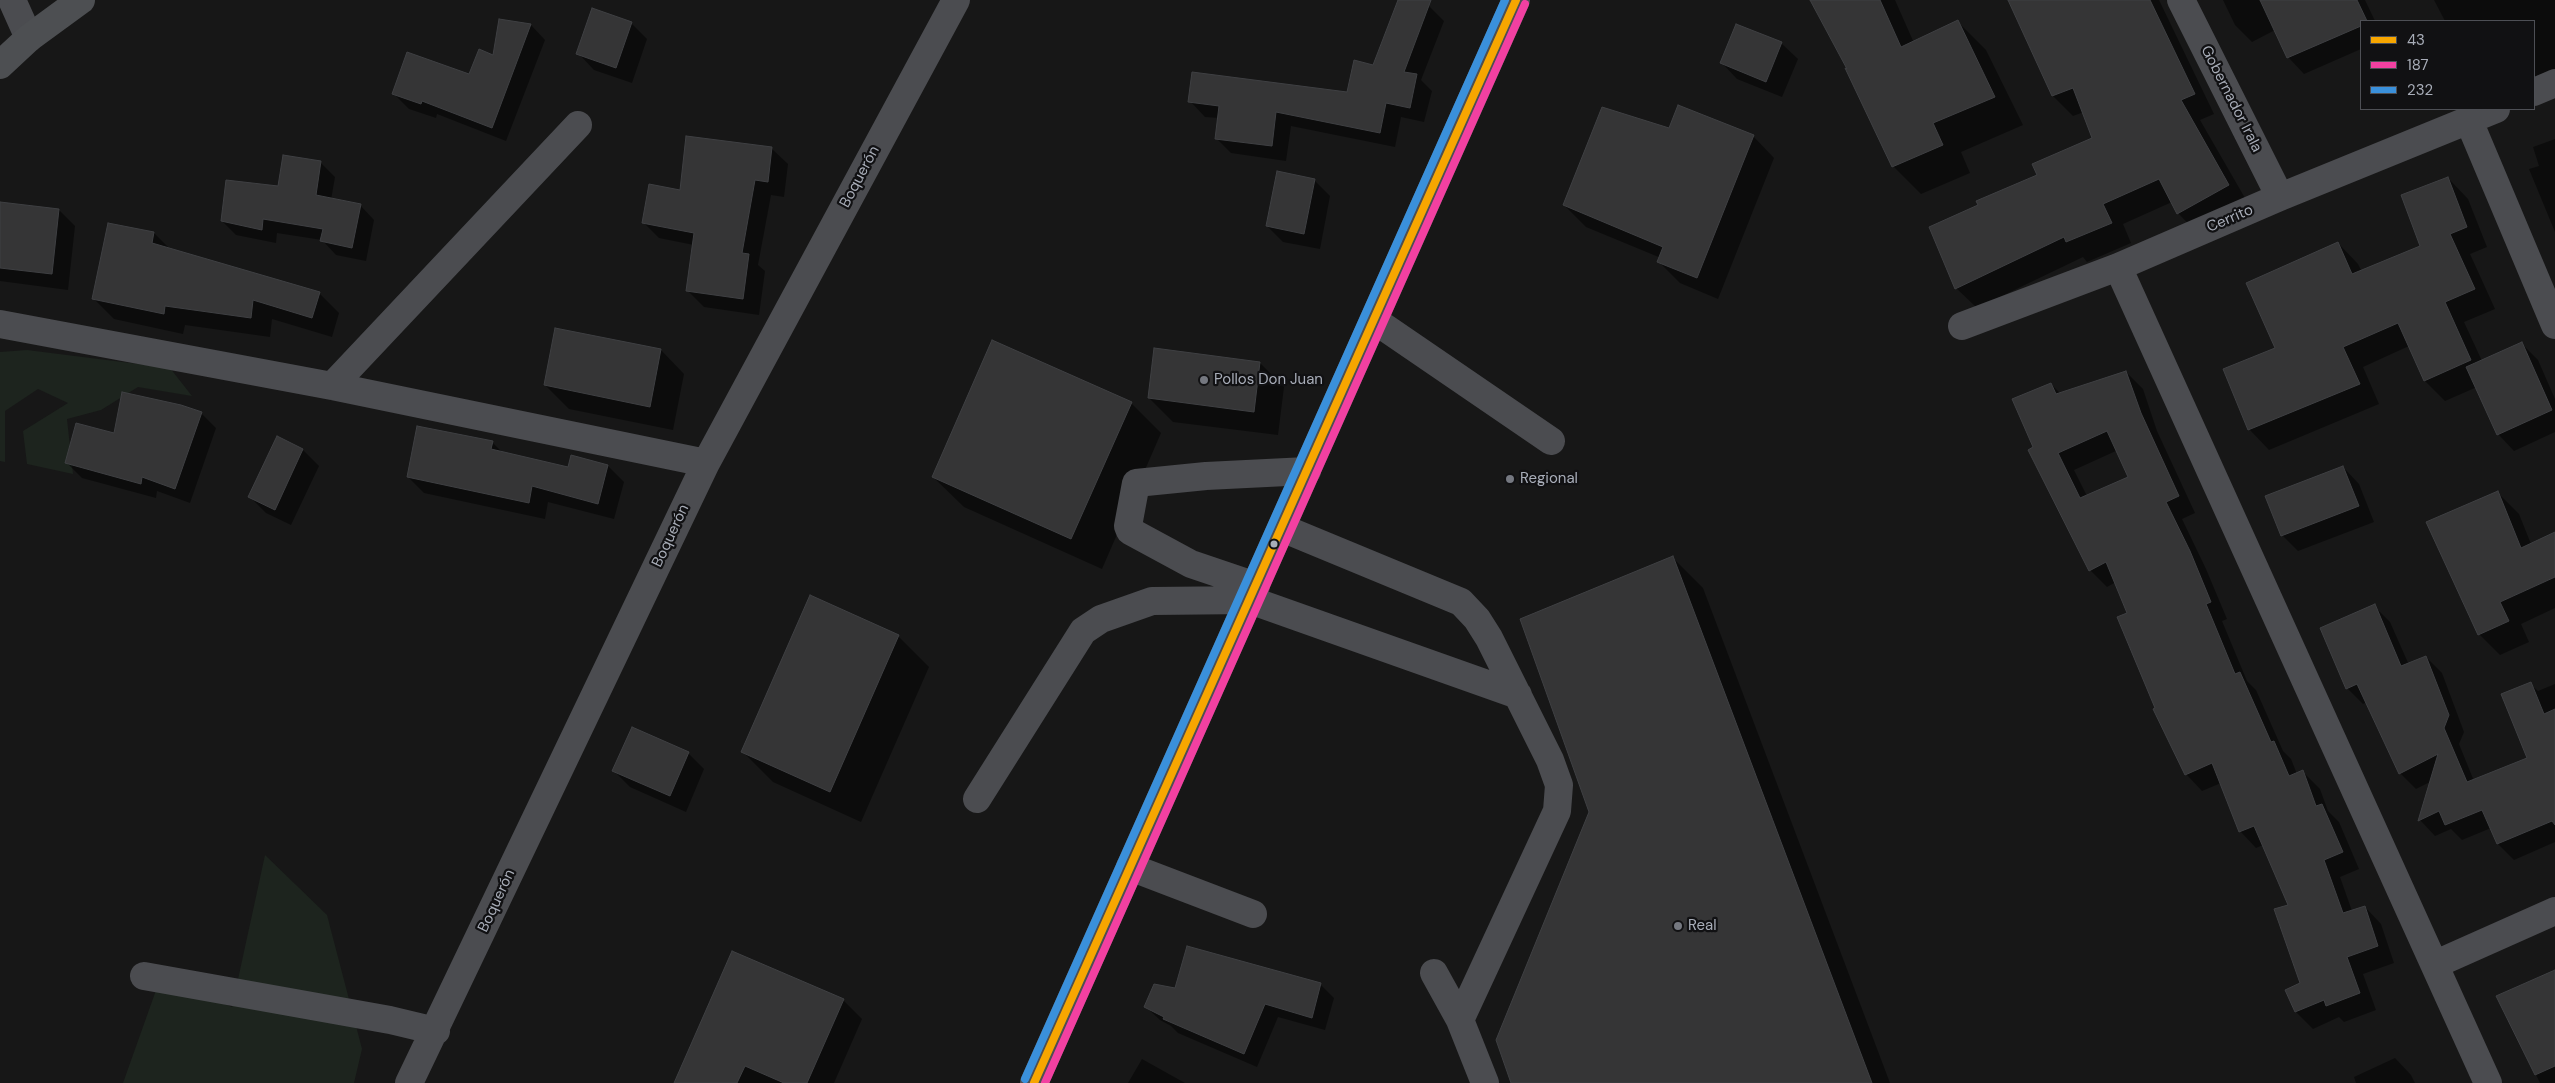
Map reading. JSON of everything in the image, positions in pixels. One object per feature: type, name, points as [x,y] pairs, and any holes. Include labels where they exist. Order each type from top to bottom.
[{"type":"main road","points":[[0,65],[29,38],[81,0]]},
{"type":"main road","points":[[1034,1083],[1516,0]]},
{"type":"street","points":[[12,0],[29,38]]},
{"type":"street","name":"Boquerón","points":[[409,1083],[436,1031],[706,463],[956,0]]},
{"type":"street","name":"Gobernador Irala","points":[[2181,0],[2280,197]]},
{"type":"street","points":[[2535,92],[2555,83]]},
{"type":"street","name":"Cerrito","points":[[1962,326],[2118,267],[2280,197],[2494,110]]},
{"type":"street","points":[[2470,121],[2555,325]]},
{"type":"street","points":[[332,386],[578,125]]},
{"type":"street","points":[[2118,267],[2436,964],[2488,1083]]},
{"type":"street","points":[[1374,320],[1551,441]]},
{"type":"street","points":[[0,324],[332,386],[706,463]]},
{"type":"street","points":[[1307,470],[1141,481],[1136,483],[1134,488],[1128,526],[1130,531],[1191,564],[1253,593],[1518,694]]},
{"type":"street","points":[[1282,528],[1461,602],[1477,619],[1489,638],[1550,760],[1560,785],[1558,811],[1460,1020]]},
{"type":"street","points":[[977,799],[1083,631],[1101,619],[1152,601],[1253,593]]},
{"type":"street","points":[[1130,867],[1253,914]]},
{"type":"street","points":[[2436,964],[2555,911]]},
{"type":"street","points":[[1434,973],[1460,1020],[1485,1083]]},
{"type":"street","points":[[144,976],[390,1020],[436,1031]]},
{"type":"shaded area","points":[[27,350],[170,368],[192,396],[138,387],[101,410],[67,419],[73,474],[27,464],[23,431],[68,403],[38,389],[5,411],[5,462],[0,461],[0,352]]},
{"type":"shaded area","points":[[265,855],[327,915],[362,1049],[354,1083],[123,1083],[160,979],[232,1007]]},
{"type":"building","points":[[1398,0],[1431,0],[1404,72],[1417,74],[1410,108],[1386,103],[1380,133],[1276,112],[1272,146],[1215,139],[1219,106],[1188,102],[1192,72],[1347,92],[1354,60],[1373,65]]},
{"type":"building","points":[[1810,0],[1880,0],[1901,47],[1958,20],[1995,97],[1933,123],[1943,145],[1892,167],[1845,68],[1847,69]]},
{"type":"building","points":[[2008,0],[2150,0],[2195,94],[2181,100],[2229,185],[2177,214],[2159,179],[2103,204],[2112,223],[2066,242],[2064,237],[1955,289],[1929,227],[1978,205],[1976,201],[2037,175],[2032,164],[2092,138],[2073,88],[2052,96]]},
{"type":"building","points":[[2260,0],[2357,0],[2367,20],[2360,20],[2360,26],[2287,58]]},
{"type":"building","points":[[592,8],[632,22],[616,68],[576,54]]},
{"type":"building","points":[[499,19],[531,24],[492,128],[422,101],[421,104],[392,94],[407,52],[469,74],[479,49],[493,55]]},
{"type":"building","points":[[1736,24],[1782,42],[1766,82],[1720,63]]},
{"type":"building","points":[[1678,105],[1754,135],[1697,278],[1657,262],[1663,247],[1563,205],[1602,107],[1669,128]]},
{"type":"building","points":[[686,136],[772,147],[768,182],[755,180],[742,253],[749,254],[743,299],[686,291],[694,233],[642,223],[649,184],[680,190]]},
{"type":"building","points":[[283,155],[321,161],[316,195],[361,204],[352,248],[320,241],[323,229],[263,219],[262,230],[221,221],[226,180],[278,186]]},
{"type":"building","points":[[1277,171],[1315,179],[1304,234],[1266,226]]},
{"type":"building","points":[[2448,177],[2467,227],[2450,234],[2475,289],[2445,302],[2471,360],[2424,381],[2398,323],[2343,347],[2360,384],[2248,430],[2223,369],[2275,348],[2246,283],[2338,242],[2352,274],[2420,246],[2401,195]]},
{"type":"building","points":[[0,202],[59,209],[52,274],[0,268]]},
{"type":"building","points":[[108,223],[154,232],[152,243],[320,292],[312,318],[253,300],[251,318],[165,306],[164,314],[92,299]]},
{"type":"building","points":[[555,328],[661,349],[650,407],[544,385]]},
{"type":"building","points":[[992,340],[1132,402],[1071,539],[932,477]]},
{"type":"building","points":[[2522,342],[2552,410],[2497,435],[2466,367]]},
{"type":"building","name":"Pollos Don Juan","points":[[1154,348],[1260,362],[1254,412],[1148,398]]},
{"type":"building","points":[[2126,371],[2141,413],[2179,496],[2166,502],[2190,551],[2211,602],[2206,604],[2235,674],[2240,672],[2271,742],[2274,741],[2289,776],[2303,770],[2316,806],[2322,804],[2343,852],[2324,860],[2343,913],[2365,906],[2378,946],[2347,957],[2360,993],[2326,1006],[2324,1000],[2295,1012],[2285,990],[2300,983],[2274,909],[2288,905],[2254,826],[2239,832],[2212,763],[2185,775],[2153,709],[2155,708],[2117,617],[2127,613],[2106,562],[2089,571],[2028,450],[2033,447],[2012,399],[2051,383],[2056,394]],"holes":[[[2107,431],[2128,477],[2080,498],[2058,453]]]},
{"type":"building","points":[[122,392],[181,405],[202,412],[175,489],[142,477],[141,484],[65,463],[76,423],[114,433]]},
{"type":"building","points":[[417,426],[493,441],[491,449],[568,467],[571,455],[608,465],[598,504],[532,486],[529,503],[407,477]]},
{"type":"building","points":[[277,436],[303,449],[275,510],[248,497]]},
{"type":"building","points":[[2343,466],[2359,506],[2281,536],[2265,496]]},
{"type":"building","points":[[2498,491],[2521,548],[2555,532],[2555,577],[2500,602],[2509,621],[2478,635],[2426,522]]},
{"type":"building","name":"Real","points":[[1673,556],[1872,1083],[1511,1083],[1496,1040],[1589,812],[1520,619]]},
{"type":"building","points":[[810,595],[899,635],[830,792],[741,752]]},
{"type":"building","points":[[2375,604],[2401,666],[2426,656],[2449,715],[2444,728],[2467,782],[2527,758],[2501,694],[2531,682],[2544,714],[2555,709],[2555,825],[2552,821],[2497,844],[2482,810],[2445,825],[2439,811],[2418,821],[2438,754],[2399,774],[2357,684],[2346,689],[2320,628]]},
{"type":"building","points":[[632,727],[689,752],[670,796],[612,771]]},
{"type":"building","points":[[1187,946],[1321,983],[1312,1018],[1265,1004],[1244,1054],[1163,1019],[1164,1017],[1144,1007],[1154,984],[1175,988]]},
{"type":"building","points":[[732,951],[844,999],[807,1083],[784,1083],[745,1066],[737,1083],[674,1083]]},
{"type":"building","points":[[2555,970],[2555,1066],[2535,1075],[2496,996]]},
{"type":"transit line","name":"232","points":[[1025,1079],[1505,0]]},
{"type":"transit line","name":"43","points":[[1034,1083],[1516,0]]},
{"type":"transit line","name":"187","points":[[1045,1083],[1525,4]]},
{"type":"place","name":"Pollos Don Juan","points":[[1204,380]]},
{"type":"place","name":"Regional","points":[[1510,479]]},
{"type":"place","name":"Real","points":[[1678,926]]}]
